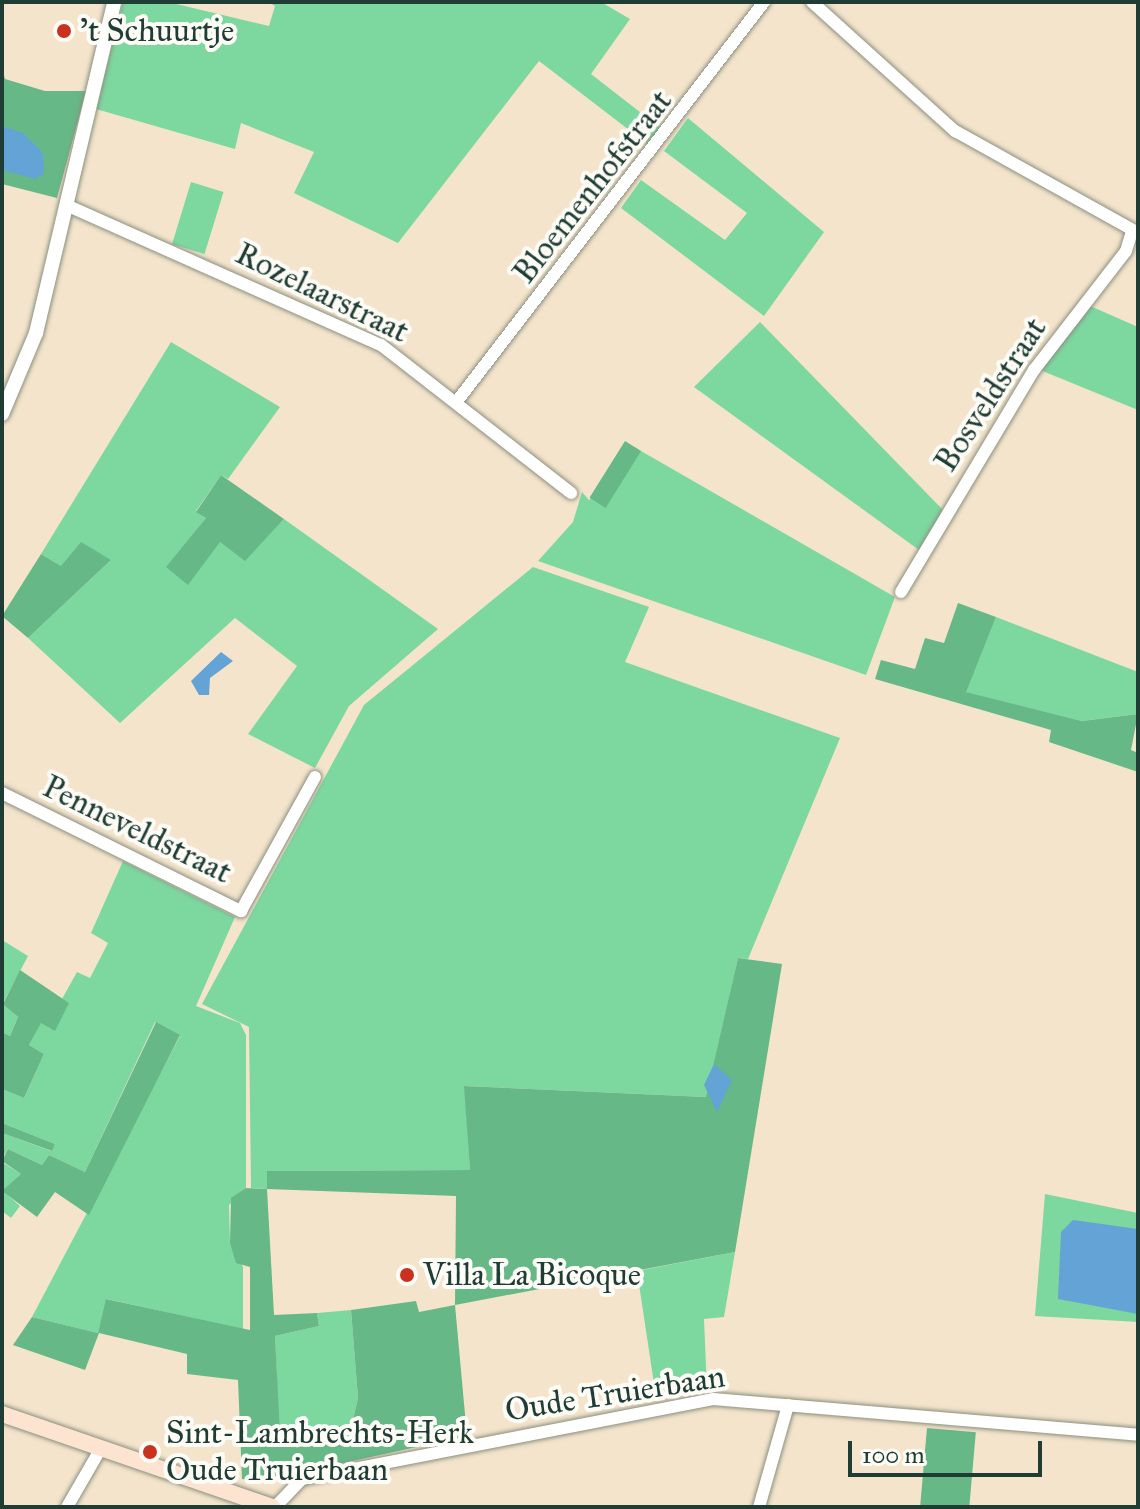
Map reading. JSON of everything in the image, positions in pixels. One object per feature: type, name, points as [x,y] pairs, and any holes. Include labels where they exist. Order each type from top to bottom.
[{"type":"main road","points":[[2,1414],[274,1507]]},
{"type":"street","points":[[2,414],[36,333],[114,2]]},
{"type":"street","name":"Bloemenhofstraat","points":[[458,400],[764,2]]},
{"type":"street","name":"Bosveldstraat","points":[[812,2],[955,131],[1135,232],[1126,251],[1034,370],[901,592]]},
{"type":"street","name":"Rozelaarstraat","points":[[66,205],[342,326],[458,400],[571,493]]},
{"type":"street","name":"Penneveldstraat","points":[[2,793],[241,911],[315,777]]},
{"type":"street","name":"Oude Truierbaan","points":[[274,1507],[302,1479],[705,1400],[1138,1435]]},
{"type":"street","points":[[759,1507],[788,1405]]},
{"type":"street","points":[[67,1507],[101,1448]]},
{"type":"green space","points":[[123,2],[168,2],[269,26],[275,6],[268,2],[601,2],[630,19],[591,74],[663,130],[650,146],[539,61],[398,243],[294,193],[314,152],[241,123],[235,149],[96,109]]},
{"type":"green space","points":[[2,68],[5,79],[45,91],[86,91],[57,198],[2,184]]},
{"type":"green space","points":[[688,118],[824,232],[764,316],[621,208],[641,180],[725,240],[747,213],[664,151]]},
{"type":"green space","points":[[191,182],[224,192],[205,254],[172,244]]},
{"type":"green space","points":[[1088,305],[1138,327],[1138,410],[1040,370]]},
{"type":"green space","points":[[760,322],[943,510],[919,550],[694,387]]},
{"type":"green space","points":[[171,342],[280,407],[228,479],[221,475],[196,511],[206,518],[167,568],[220,541],[245,560],[284,519],[438,629],[349,706],[315,768],[248,734],[297,666],[235,618],[120,723],[28,638],[110,561],[61,566],[41,554]]},
{"type":"green space","points":[[625,441],[641,451],[606,508],[589,498]]},
{"type":"green space","points":[[641,451],[895,597],[866,675],[538,561],[573,522],[582,492],[589,500]]},
{"type":"green space","points":[[221,475],[284,519],[245,561],[220,542],[188,585],[166,567],[206,518],[196,512]]},
{"type":"green space","points":[[81,542],[111,560],[28,638],[2,616],[41,554],[61,566]]},
{"type":"green space","points":[[533,567],[649,607],[625,662],[840,738],[748,959],[738,958],[707,1097],[465,1086],[470,1170],[268,1171],[267,1189],[251,1188],[249,1027],[202,1004],[364,705]]},
{"type":"green space","points":[[958,603],[996,617],[966,692],[1082,721],[1138,714],[1131,750],[1138,753],[1138,772],[1049,742],[1051,730],[875,679],[881,660],[915,669],[925,638],[944,643]]},
{"type":"green space","points":[[996,617],[1138,672],[1138,714],[1082,721],[965,692]]},
{"type":"green space","points":[[123,861],[235,917],[196,1006],[240,1023],[246,1035],[246,1188],[229,1205],[230,1243],[243,1267],[243,1329],[107,1299],[98,1333],[32,1317],[180,1036],[155,1022],[85,1172],[49,1155],[42,1165],[8,1149],[2,1159],[2,1133],[51,1151],[55,1144],[2,1123],[2,1089],[24,1098],[44,1054],[29,1045],[41,1022],[69,1003],[62,999],[77,972],[90,978],[108,943],[91,933]]},
{"type":"green space","points":[[2,940],[28,956],[3,1003],[18,1017],[10,1036],[2,1032]]},
{"type":"green space","points":[[738,958],[782,964],[735,1252],[455,1305],[456,1196],[267,1189],[267,1171],[470,1170],[464,1086],[706,1097]]},
{"type":"green space","points":[[20,970],[69,1003],[55,1031],[41,1023],[29,1045],[44,1054],[24,1098],[2,1089],[2,1032],[10,1036],[18,1017],[3,1004]]},
{"type":"green space","points":[[156,1022],[180,1035],[89,1215],[55,1192],[37,1217],[2,1191],[21,1174],[2,1161],[8,1149],[42,1165],[49,1155],[85,1172]]},
{"type":"green space","points":[[2,1123],[55,1144],[52,1151],[2,1133]]},
{"type":"green space","points":[[2,1162],[21,1174],[3,1191],[20,1206],[11,1218],[2,1211]]},
{"type":"green space","points":[[246,1188],[267,1189],[274,1315],[317,1313],[319,1326],[275,1336],[280,1433],[352,1424],[358,1398],[351,1310],[416,1301],[419,1312],[455,1305],[467,1436],[261,1481],[242,1479],[238,1380],[187,1374],[187,1354],[99,1333],[85,1370],[13,1345],[32,1317],[98,1333],[106,1299],[250,1330],[250,1267],[236,1263],[230,1243],[231,1198]]},
{"type":"green space","points":[[1045,1194],[1138,1213],[1138,1322],[1035,1316]]},
{"type":"green space","points":[[735,1252],[724,1317],[704,1319],[707,1390],[656,1397],[637,1271]]},
{"type":"green space","points":[[351,1310],[358,1398],[352,1424],[279,1433],[275,1336],[319,1326],[317,1313]]},
{"type":"green space","points":[[927,1428],[976,1432],[969,1507],[920,1507]]},
{"type":"water","points":[[2,126],[23,133],[43,153],[44,173],[36,179],[2,170]]},
{"type":"water","points":[[221,652],[233,661],[210,678],[209,695],[199,695],[191,681]]},
{"type":"water","points":[[714,1064],[732,1080],[717,1112],[704,1085]]},
{"type":"water","points":[[1073,1220],[1138,1229],[1138,1314],[1058,1299],[1061,1232]]},
{"type":"place","name":"'t Schuurtje","points":[[64,31]]},
{"type":"place","name":"Villa La Bicoque","points":[[407,1275]]},
{"type":"place","name":"Sint-Lambrechts-Herk Oude Truierbaan","points":[[150,1452]]}]
